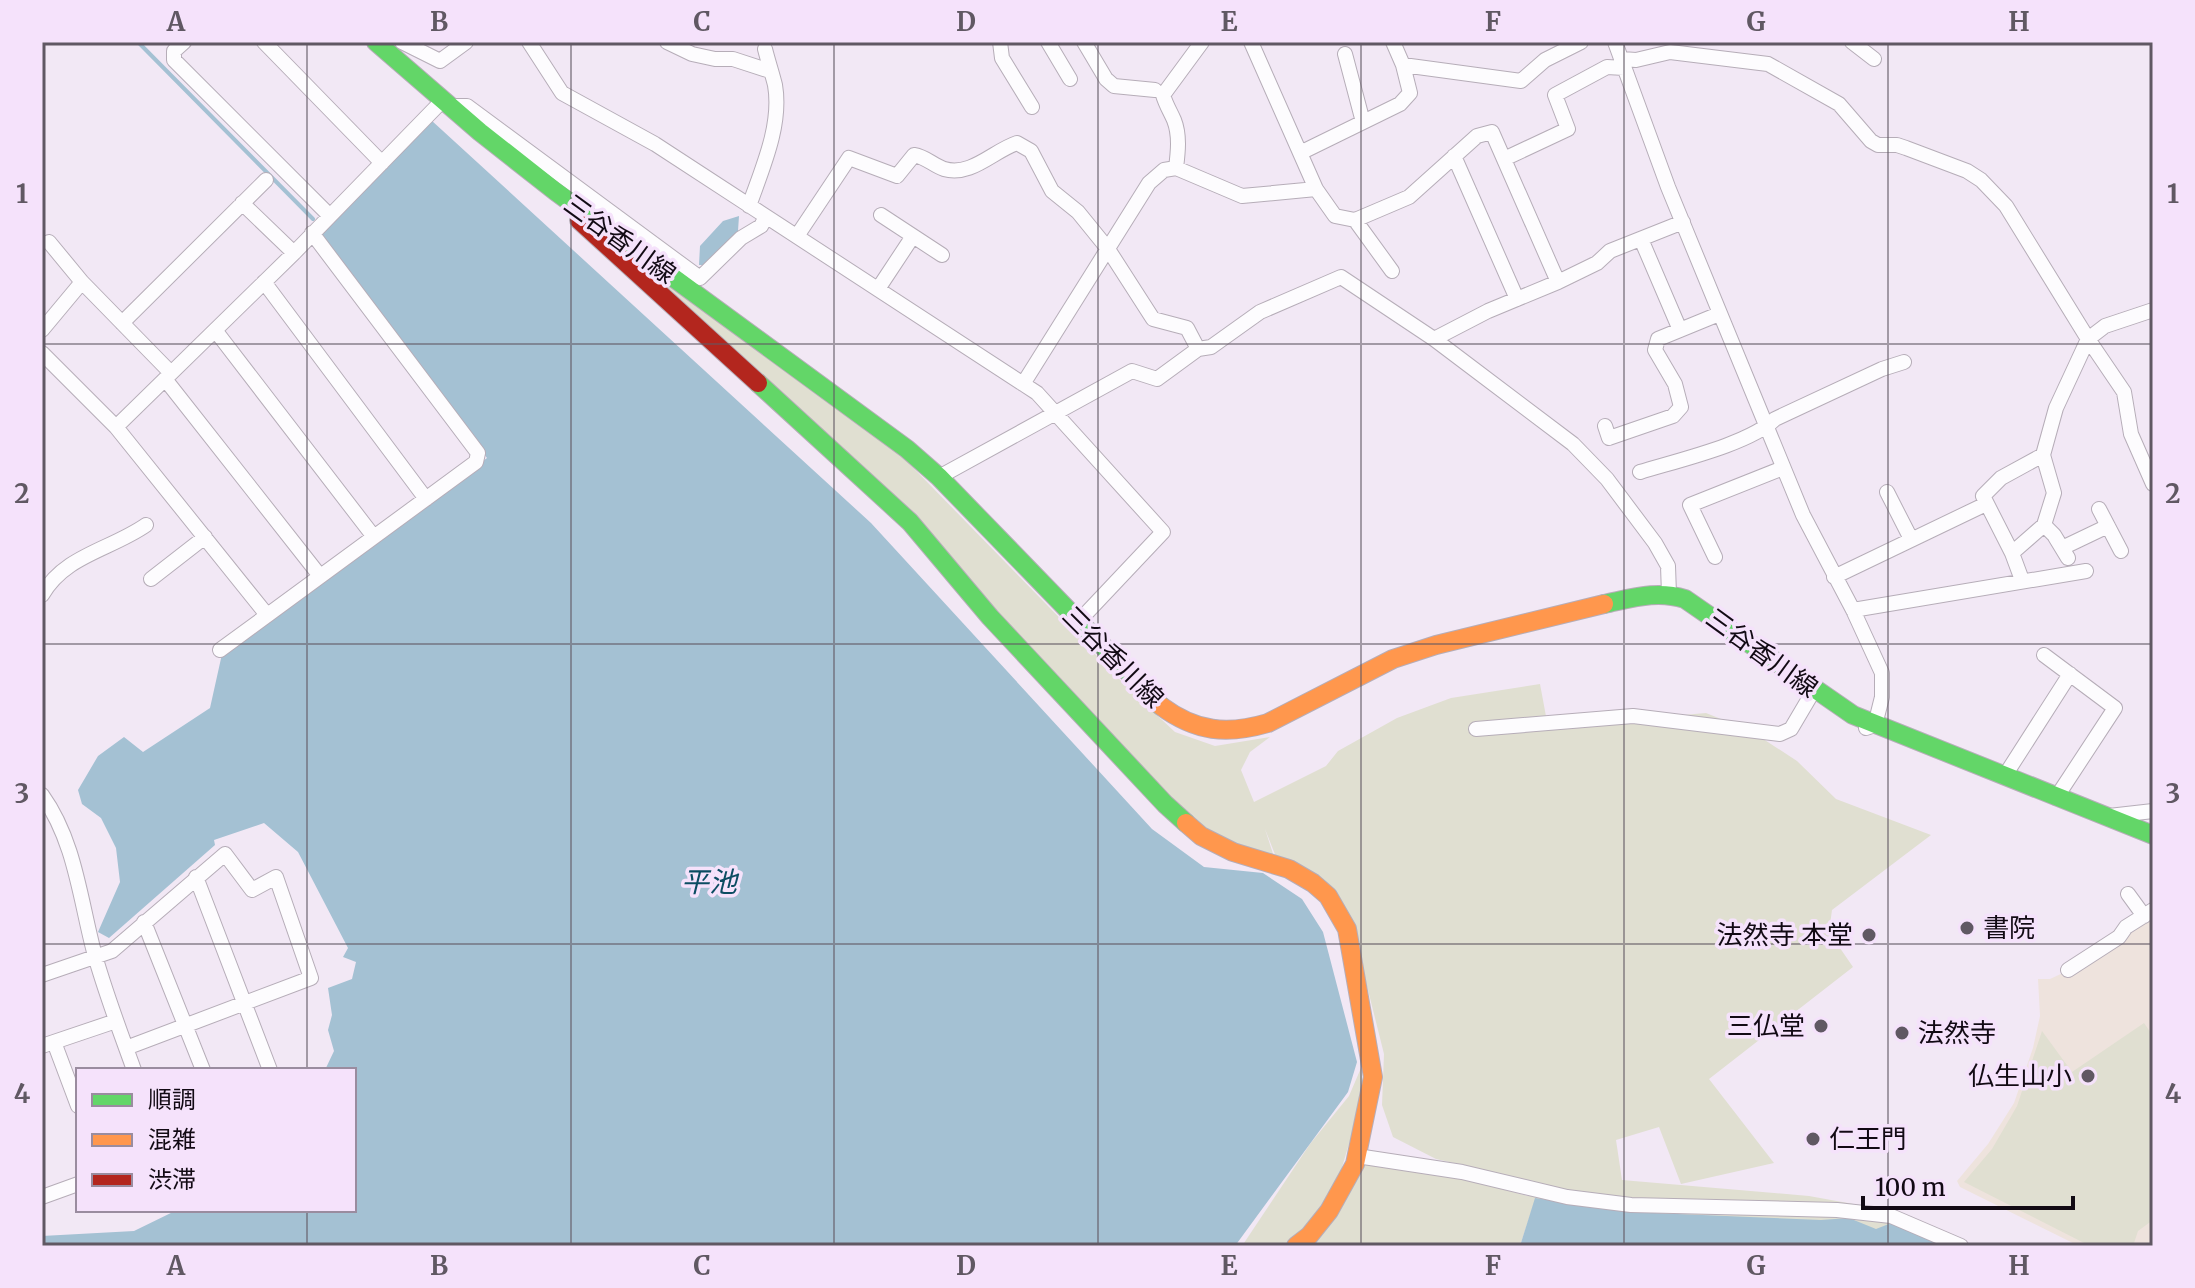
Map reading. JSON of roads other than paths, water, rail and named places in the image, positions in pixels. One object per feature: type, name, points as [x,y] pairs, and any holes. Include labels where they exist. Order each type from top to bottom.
[{"type":"main road","name":"三谷香川線","points":[[376,42],[555,191],[885,431],[939,477],[1162,709],[1181,721],[1220,733],[1246,731],[1268,723],[1393,659],[1436,645],[1629,597],[1669,594],[1685,599],[1870,726],[2153,835]]},
{"type":"main road","points":[[555,191],[558,200],[602,242],[901,513],[990,617],[1165,804],[1201,836],[1233,852],[1289,869],[1328,896],[1347,929],[1373,1077],[1357,1156],[1347,1183],[1309,1236],[1296,1246]]},
{"type":"street","points":[[184,42],[174,51],[174,60],[330,216]]},
{"type":"street","points":[[264,42],[382,163]]},
{"type":"street","points":[[402,42],[440,61],[466,42]]},
{"type":"street","points":[[529,42],[562,93],[655,144],[1037,393],[1163,532],[1078,622]]},
{"type":"street","points":[[667,42],[692,54],[733,59],[770,71]]},
{"type":"street","points":[[1000,42],[1002,58],[1032,107]]},
{"type":"street","points":[[1048,42],[1070,79]]},
{"type":"street","points":[[1084,42],[1100,83],[1155,90]]},
{"type":"street","points":[[1176,168],[1179,144],[1174,119],[1166,108],[1163,95],[1202,42]]},
{"type":"street","points":[[1251,42],[1316,189],[1335,216],[1355,220],[1409,197],[1477,136],[1492,132],[1558,282]]},
{"type":"street","points":[[1300,153],[1400,104],[1410,93],[1393,42]]},
{"type":"street","points":[[1403,65],[1521,81],[1545,60],[1581,42]]},
{"type":"street","points":[[1615,42],[1719,314],[1783,468],[1803,515],[1853,610],[1883,679],[1870,726]]},
{"type":"street","points":[[1852,42],[1874,59]]},
{"type":"street","points":[[1504,159],[1568,129],[1555,95],[1607,67],[1686,47],[1768,64],[1839,104],[1871,141],[1878,145],[1897,145],[1967,171],[1981,180],[2006,206],[2124,392],[2131,434],[2153,484]]},
{"type":"street","points":[[749,206],[770,145],[775,86],[765,49]]},
{"type":"street","points":[[1345,54],[1363,122]]},
{"type":"street","points":[[116,427],[382,163],[447,103],[467,106],[700,278],[741,238],[761,226],[766,217]]},
{"type":"street","points":[[797,236],[849,158],[897,176],[914,155],[945,169],[965,171],[1017,143],[1031,151],[1052,191],[1078,212],[1108,249],[1153,319],[1187,328],[1198,349]]},
{"type":"street","points":[[1454,156],[1517,299]]},
{"type":"street","points":[[1023,384],[1149,183],[1164,170],[1176,168],[1242,196],[1316,189]]},
{"type":"street","points":[[122,323],[266,180]]},
{"type":"street","points":[[242,203],[294,253]]},
{"type":"street","points":[[881,215],[942,255]]},
{"type":"street","points":[[1355,220],[1392,271]]},
{"type":"street","points":[[1434,339],[1597,263],[1610,251],[1683,222]]},
{"type":"street","points":[[220,650],[476,462],[478,453],[312,233]]},
{"type":"street","points":[[878,289],[913,236]]},
{"type":"street","points":[[1641,239],[1680,330]]},
{"type":"street","points":[[49,242],[168,376],[320,576]]},
{"type":"street","points":[[939,477],[1132,371],[1157,379],[1198,349],[1211,347],[1260,312],[1341,277],[1434,339],[1573,444],[1607,479],[1655,543],[1668,566],[1669,594]]},
{"type":"street","points":[[42,330],[82,282]]},
{"type":"street","points":[[264,282],[426,499]]},
{"type":"street","points":[[2012,553],[2044,525],[2054,493],[2043,455],[2056,408],[2088,339],[2105,326],[2153,310]]},
{"type":"street","points":[[1605,426],[1609,438],[1673,416],[1681,407],[1675,384],[1655,350],[1658,339],[1719,314]]},
{"type":"street","points":[[215,330],[374,537]]},
{"type":"street","points":[[42,353],[116,427],[267,615]]},
{"type":"street","points":[[1640,472],[1712,450],[1767,428],[1775,419],[1882,369],[1904,362]]},
{"type":"street","points":[[2022,580],[1983,496],[2001,478],[2043,455]]},
{"type":"street","points":[[1715,557],[1690,505],[1783,468]]},
{"type":"street","points":[[1887,492],[1911,539]]},
{"type":"street","points":[[1834,577],[1986,504]]},
{"type":"street","points":[[2099,509],[2121,551]]},
{"type":"street","points":[[42,595],[58,572],[93,551],[123,541],[146,525]]},
{"type":"street","points":[[2044,525],[2065,553],[2108,526]]},
{"type":"street","points":[[151,579],[205,537]]},
{"type":"street","points":[[1853,610],[2086,571]]},
{"type":"street","points":[[2044,655],[2115,708],[2056,798]]},
{"type":"street","points":[[2004,777],[2070,674]]},
{"type":"street","points":[[1476,729],[1633,716],[1780,734],[1791,729],[1814,690]]},
{"type":"street","points":[[42,795],[65,834],[95,955],[133,1068]]},
{"type":"street","points":[[2104,816],[2153,811]]},
{"type":"street","points":[[42,975],[112,951],[225,854],[252,890],[276,877],[311,978],[126,1048]]},
{"type":"street","points":[[196,877],[269,1068]]},
{"type":"street","points":[[2068,970],[2119,937],[2126,927],[2148,913],[2128,894]]},
{"type":"street","points":[[144,922],[202,1068]]},
{"type":"street","points":[[76,1102],[48,1044],[116,1021]]},
{"type":"street","points":[[1357,1156],[1462,1172],[1567,1197],[1631,1205],[1837,1210],[1891,1216],[1961,1246]]},
{"type":"street","points":[[43,1195],[76,1185]]},
{"type":"water","name":"平池","points":[[431,120],[871,523],[1152,829],[1204,867],[1263,873],[1302,899],[1323,932],[1357,1062],[1348,1092],[1235,1246],[42,1246],[42,1236],[134,1231],[173,1212],[356,1212],[356,1068],[326,1068],[334,1051],[328,1030],[332,1015],[328,988],[352,979],[356,962],[343,957],[348,948],[298,852],[264,823],[214,840],[215,845],[109,938],[98,932],[120,882],[116,848],[101,818],[82,804],[78,790],[98,756],[124,737],[143,752],[210,708],[222,654],[487,458],[320,232]]},
{"type":"water","points":[[739,216],[738,231],[707,265],[699,265],[700,246],[723,221]]},
{"type":"water","points":[[1535,1198],[1630,1212],[1821,1220],[1849,1218],[1876,1229],[1899,1220],[1950,1246],[1520,1246]]},
{"type":"waterway","points":[[138,42],[313,219]]},
{"type":"place","name":"書院","points":[[1967,928]]},
{"type":"place","name":"法然寺 本堂","points":[[1869,935]]},
{"type":"place","name":"三仏堂","points":[[1821,1026]]},
{"type":"place","name":"法然寺","points":[[1902,1033]]},
{"type":"place","name":"仏生山小","points":[[2088,1076]]},
{"type":"place","name":"仁王門","points":[[1813,1139]]}]
